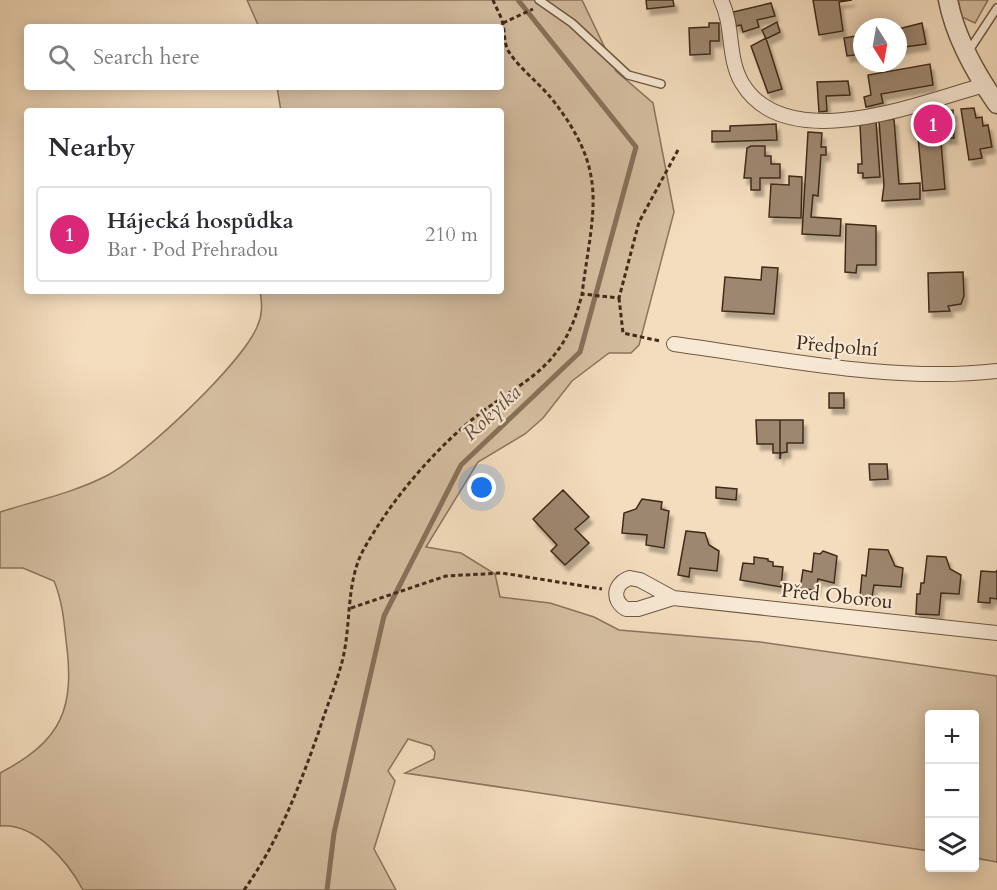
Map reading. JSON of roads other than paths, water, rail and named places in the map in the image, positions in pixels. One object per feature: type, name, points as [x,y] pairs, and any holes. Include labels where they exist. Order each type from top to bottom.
[{"type":"street","points":[[721,0],[727,13],[738,76],[759,102],[778,115],[800,120],[860,118],[984,85]]},
{"type":"street","points":[[948,0],[952,19],[984,85],[997,104]]},
{"type":"street","name":"Předpolní","points":[[674,345],[803,363],[895,371],[977,373],[997,371]]},
{"type":"street","points":[[635,578],[673,598],[631,610],[621,606],[616,591],[621,582],[635,578]]},
{"type":"street","name":"Před Oborou","points":[[673,598],[997,633]]},
{"type":"lane","points":[[539,0],[572,23],[628,75],[661,84]]},
{"type":"lane","points":[[968,52],[997,8]]},
{"type":"waterway","name":"Rokytka","points":[[327,890],[334,833],[384,616],[461,465],[580,352],[636,147],[518,0]]},
{"type":"place","name":"Hájecká hospůdka","points":[[933,124]]}]
